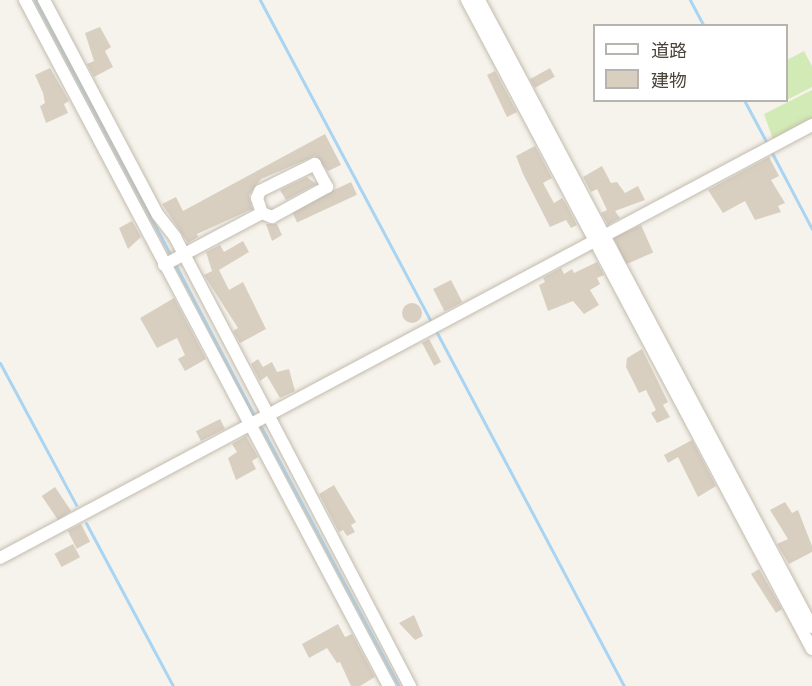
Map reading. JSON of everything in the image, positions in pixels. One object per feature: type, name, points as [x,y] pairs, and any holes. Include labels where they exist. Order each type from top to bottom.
[{"type":"street","points":[[25,0],[156,227],[258,422],[410,686]]},
{"type":"street","points":[[44,0],[173,261],[258,422],[389,686]]},
{"type":"street","points":[[467,0],[812,627]]},
{"type":"street","points":[[479,0],[812,649]]},
{"type":"street","points":[[0,558],[812,125]]},
{"type":"street","points":[[315,164],[327,188],[272,217],[262,213],[257,198],[260,191],[315,164]]},
{"type":"street","points":[[173,261],[262,213]]},
{"type":"green space","points":[[804,51],[812,66],[812,87],[788,99],[788,59]]},
{"type":"green space","points":[[812,90],[812,121],[774,142],[764,114]]},
{"type":"building","points":[[100,27],[111,47],[105,51],[113,67],[94,77],[87,64],[94,61],[85,33]]},
{"type":"building","points":[[50,68],[69,101],[64,104],[68,113],[46,123],[40,106],[45,103],[43,93],[35,75]]},
{"type":"building","points":[[550,68],[555,77],[535,88],[530,79]]},
{"type":"building","points":[[495,71],[517,112],[507,117],[487,75]]},
{"type":"building","points":[[325,134],[341,165],[328,171],[315,156],[261,179],[249,195],[252,209],[197,234],[198,237],[188,243],[162,204],[176,197],[183,211]]},
{"type":"building","points":[[535,146],[552,178],[543,183],[554,203],[562,198],[566,204],[577,225],[571,228],[566,220],[550,227],[523,174],[516,156]]},
{"type":"building","points":[[769,157],[779,176],[771,180],[785,203],[778,206],[781,212],[755,220],[745,201],[723,213],[708,190]]},
{"type":"building","points":[[602,166],[611,183],[617,182],[625,193],[638,186],[645,200],[615,211],[620,218],[608,225],[601,213],[607,210],[597,189],[591,192],[583,177]]},
{"type":"building","points":[[307,177],[316,184],[286,200],[280,190]]},
{"type":"building","points":[[351,182],[357,195],[297,223],[291,210]]},
{"type":"building","points":[[132,221],[141,237],[128,249],[119,228]]},
{"type":"building","points":[[266,224],[277,224],[282,235],[272,241]]},
{"type":"building","points":[[641,225],[653,252],[626,265],[614,237]]},
{"type":"building","points":[[243,241],[249,252],[219,270],[229,290],[243,282],[266,329],[240,343],[233,331],[238,328],[204,275],[212,271],[206,252],[220,245],[224,252]]},
{"type":"building","points":[[597,262],[604,275],[597,278],[600,284],[590,290],[599,305],[584,314],[573,301],[548,311],[539,285],[545,282],[543,278],[561,268],[564,274],[572,269],[574,273]]},
{"type":"building","points":[[451,280],[462,302],[445,311],[433,289]]},
{"type":"building","points":[[174,298],[206,359],[185,371],[178,359],[185,355],[177,338],[157,348],[140,318]]},
{"type":"building","points":[[412,303],[419,306],[422,313],[419,320],[412,323],[405,320],[402,313],[405,306]]},
{"type":"building","points":[[429,339],[441,362],[434,366],[422,343]]},
{"type":"building","points":[[642,349],[668,402],[663,405],[670,417],[657,423],[651,413],[656,410],[646,390],[639,393],[626,367],[627,358]]},
{"type":"building","points":[[258,359],[263,367],[272,362],[277,372],[289,369],[295,391],[280,398],[267,376],[260,381],[251,364]]},
{"type":"building","points":[[220,419],[225,429],[201,441],[196,431]]},
{"type":"building","points":[[246,436],[258,457],[252,461],[256,469],[236,480],[228,458],[237,452],[232,444]]},
{"type":"building","points":[[692,440],[716,486],[698,497],[678,457],[668,463],[664,455]]},
{"type":"building","points":[[334,485],[356,522],[351,525],[355,532],[347,536],[343,530],[339,532],[319,494]]},
{"type":"building","points":[[55,487],[71,511],[58,520],[42,496]]},
{"type":"building","points":[[785,502],[792,513],[798,510],[812,546],[812,552],[789,564],[777,544],[788,539],[770,510]]},
{"type":"building","points":[[81,524],[90,542],[77,549],[68,531]]},
{"type":"building","points":[[73,544],[80,557],[62,567],[54,554]]},
{"type":"building","points":[[759,569],[782,609],[776,613],[751,574]]},
{"type":"building","points":[[414,615],[423,636],[415,640],[399,623]]},
{"type":"building","points":[[338,624],[345,637],[352,634],[375,677],[360,686],[351,686],[340,662],[337,663],[327,648],[309,658],[302,644]]},
{"type":"waterway","points":[[35,0],[172,258]]},
{"type":"waterway","points":[[260,0],[431,321]]},
{"type":"waterway","points":[[690,0],[703,24]]},
{"type":"waterway","points":[[745,102],[768,145]]},
{"type":"waterway","points":[[771,151],[812,229]]},
{"type":"waterway","points":[[175,264],[255,417]]},
{"type":"waterway","points":[[436,331],[624,686]]},
{"type":"waterway","points":[[0,363],[76,505]]},
{"type":"waterway","points":[[259,423],[399,686]]},
{"type":"waterway","points":[[86,523],[173,686]]}]
